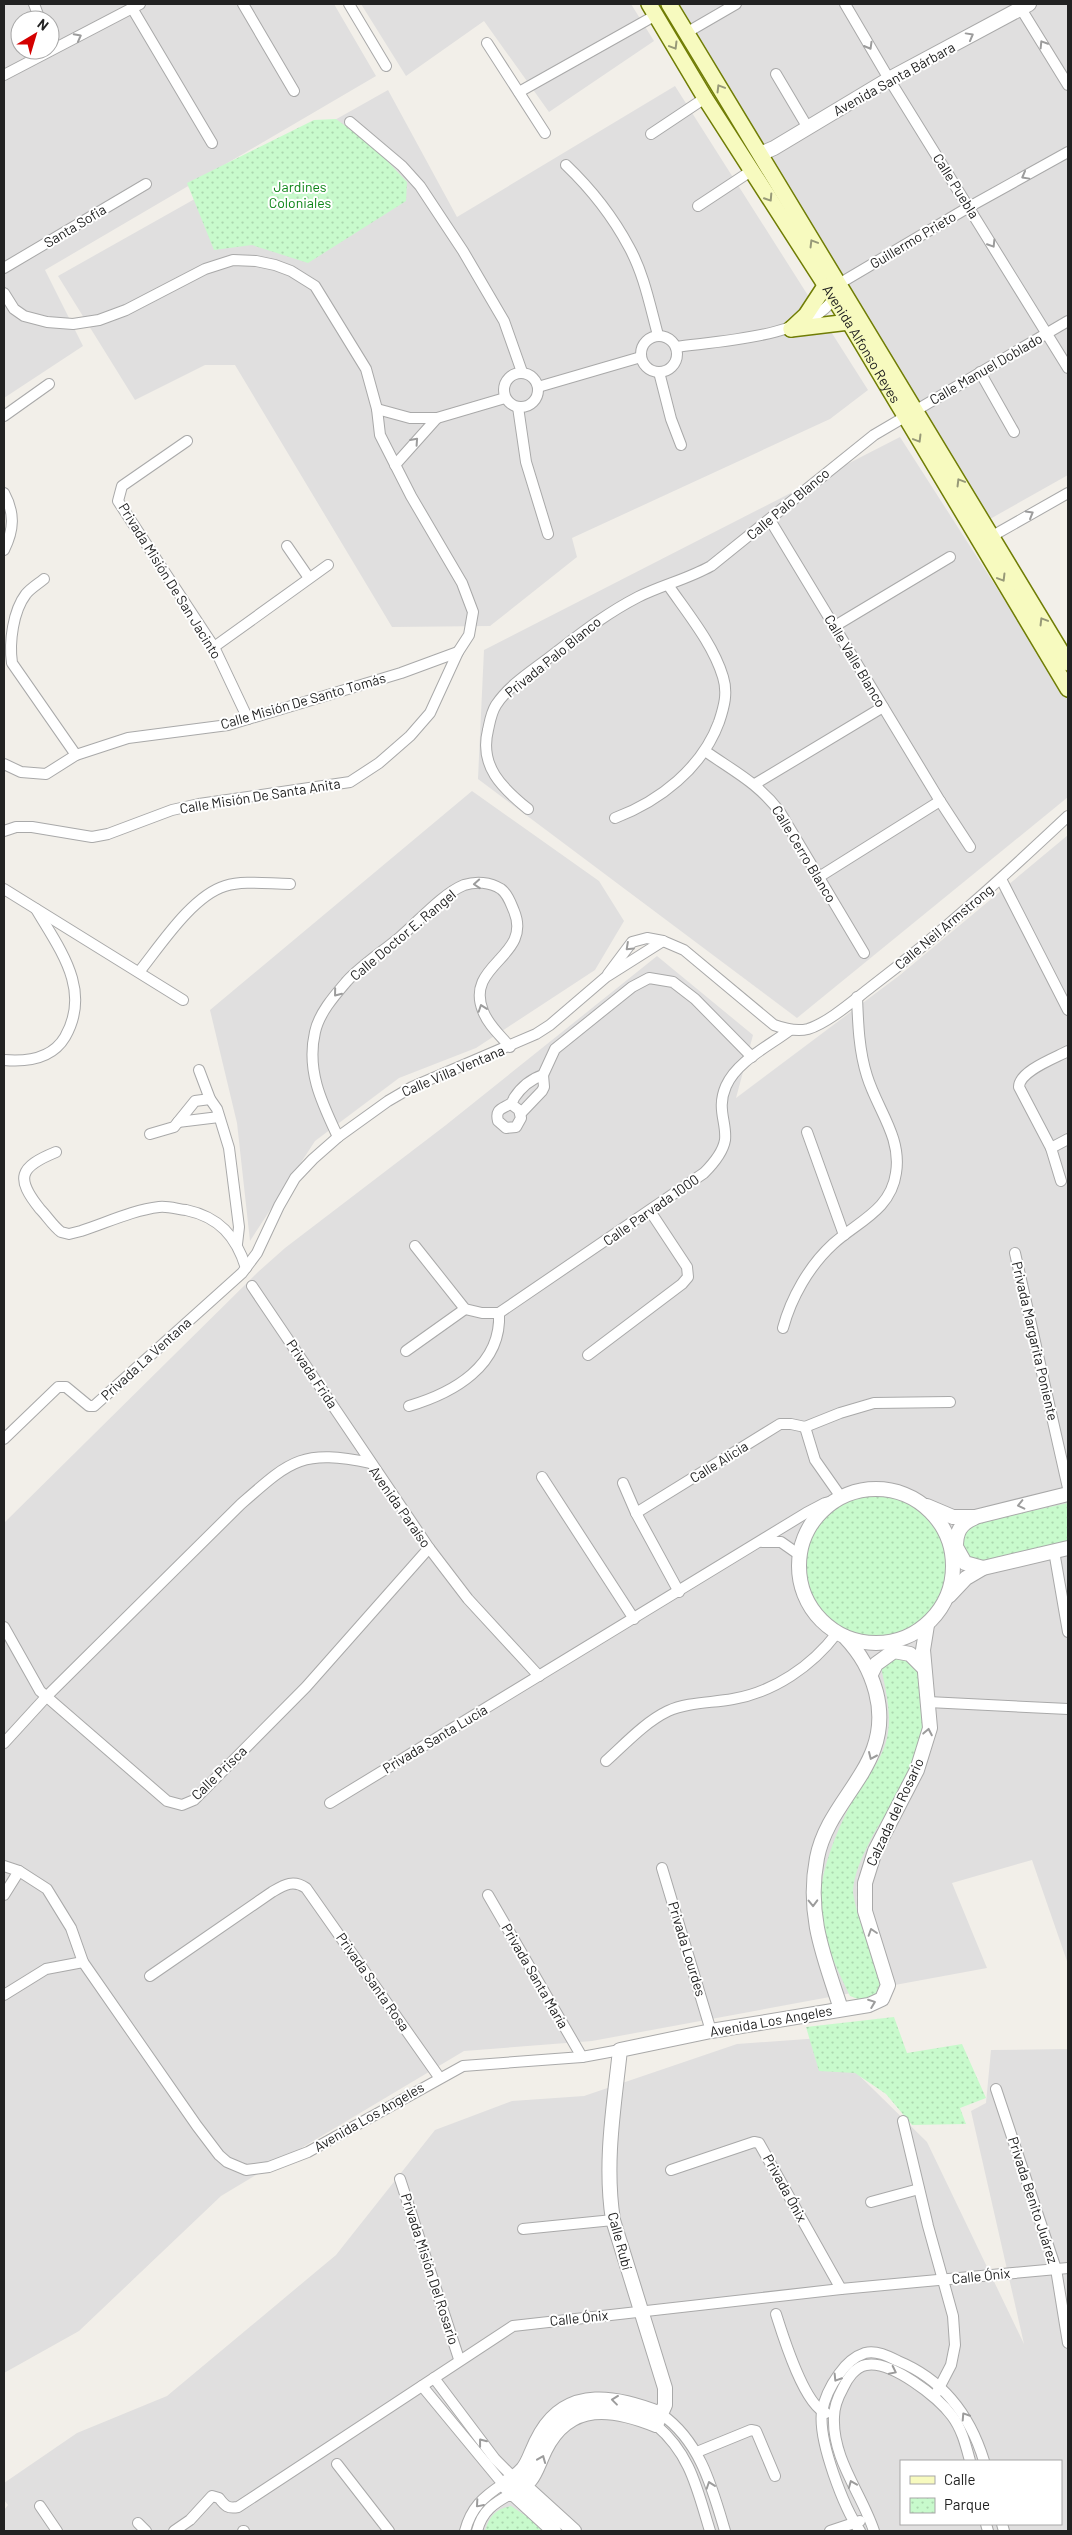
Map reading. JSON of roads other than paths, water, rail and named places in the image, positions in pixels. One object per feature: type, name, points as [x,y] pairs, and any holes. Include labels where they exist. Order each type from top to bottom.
[{"type":"main road","name":"Avenida Alfonso Reyes","points":[[669,4],[760,154],[849,322],[910,413]]},
{"type":"main road","name":"Avenida Alfonso Reyes","points":[[652,9],[704,98],[751,172],[832,290],[910,413],[986,539],[1068,663]]},
{"type":"main road","points":[[704,98],[723,112],[750,146],[760,154]]},
{"type":"main road","points":[[791,329],[832,290]]},
{"type":"main road","points":[[791,329],[849,322]]},
{"type":"main road","name":"Avenida Alfonso Reyes","points":[[986,539],[1068,689]]},
{"type":"street","points":[[243,4],[294,91]]},
{"type":"street","points":[[349,4],[386,66]]},
{"type":"street","points":[[686,33],[736,4]]},
{"type":"street","name":"Calle Puebla","points":[[845,4],[889,79],[1068,368]]},
{"type":"street","points":[[1022,5],[1068,85]]},
{"type":"street","name":"Avenida Santa Bárbara","points":[[760,154],[774,148],[889,79],[1022,5]]},
{"type":"street","points":[[4,75],[136,6],[212,143]]},
{"type":"street","points":[[519,92],[652,9]]},
{"type":"street","points":[[487,43],[544,133]]},
{"type":"street","points":[[776,74],[808,128]]},
{"type":"street","points":[[651,134],[704,98]]},
{"type":"street","points":[[350,122],[402,166],[420,186],[463,250],[504,321],[522,372],[533,377],[538,387],[534,402],[524,408],[518,407],[505,398],[503,391],[508,378],[522,372]]},
{"type":"street","name":"Guillermo Prieto","points":[[832,290],[969,207],[1068,152]]},
{"type":"street","points":[[566,165],[586,185],[630,248],[644,284],[658,335]]},
{"type":"street","points":[[698,206],[751,172]]},
{"type":"street","name":"Santa Sofia","points":[[4,268],[146,184]]},
{"type":"street","name":"Calle Misión De Santa Anita","points":[[4,293],[14,309],[24,316],[47,322],[73,324],[99,320],[126,310],[217,264],[241,260],[275,265],[315,286],[366,370],[377,409],[380,435],[471,601],[473,623],[469,636],[458,652],[430,713],[420,725],[379,763],[350,782],[199,804],[172,810],[108,834],[92,837],[32,827],[16,827],[4,831]]},
{"type":"street","name":"Calle Manuel Doblado","points":[[910,413],[1068,321]]},
{"type":"street","points":[[676,347],[791,329]]},
{"type":"street","points":[[658,335],[669,338],[676,347],[676,360],[673,366],[659,372],[646,367],[641,357],[644,342],[658,335]]},
{"type":"street","points":[[538,387],[641,357]]},
{"type":"street","points":[[659,372],[671,419],[681,444]]},
{"type":"street","points":[[980,372],[1014,432]]},
{"type":"street","points":[[4,416],[50,384]]},
{"type":"street","points":[[377,409],[410,418],[436,418],[505,398]]},
{"type":"street","points":[[518,407],[526,462],[548,534]]},
{"type":"street","name":"Calle Palo Blanco","points":[[668,585],[711,566],[770,520],[850,452],[910,413]]},
{"type":"street","points":[[395,465],[436,418]]},
{"type":"street","name":"Privada Misión De San Jacinto","points":[[187,441],[122,486],[118,501],[214,647],[248,720]]},
{"type":"street","points":[[986,539],[1068,492]]},
{"type":"street","points":[[4,493],[12,513],[13,523],[10,539],[4,550]]},
{"type":"street","name":"Calle Valle Blanco","points":[[770,520],[940,801],[970,847]]},
{"type":"street","points":[[288,546],[309,578]]},
{"type":"street","points":[[835,626],[950,557]]},
{"type":"street","points":[[214,647],[328,565]]},
{"type":"street","points":[[44,579],[27,592],[22,600],[14,623],[10,653],[12,663],[76,755]]},
{"type":"street","points":[[615,818],[633,811],[672,785],[705,751],[713,737],[726,698],[724,678],[703,638],[668,585]]},
{"type":"street","name":"Privada Palo Blanco","points":[[528,809],[502,786],[488,766],[487,735],[492,714],[497,704],[519,681],[596,620],[640,596],[668,585]]},
{"type":"street","name":"Calle Misión De Santo Tomás","points":[[4,764],[21,772],[46,774],[76,755],[128,738],[228,725],[248,720],[401,673],[458,652]]},
{"type":"street","points":[[755,784],[883,707]]},
{"type":"street","name":"Calle Cerro Blanco","points":[[705,751],[755,784],[780,812],[864,954]]},
{"type":"street","points":[[819,877],[940,801]]},
{"type":"street","name":"Calle Neil Armstrong","points":[[790,1030],[812,1027],[857,998],[934,938],[1068,816]]},
{"type":"street","points":[[1001,879],[1068,1010]]},
{"type":"street","name":"Calle Doctor E. Rangel","points":[[338,1137],[320,1098],[312,1068],[315,1032],[319,1021],[327,1006],[349,980],[444,899],[463,886],[472,883],[487,883],[504,891],[518,920],[519,931],[515,941],[488,972],[479,991],[482,1011],[487,1020],[510,1047]]},
{"type":"street","points":[[139,972],[195,906],[211,892],[235,884],[290,884]]},
{"type":"street","points":[[4,889],[183,1000]]},
{"type":"street","points":[[4,1060],[29,1060],[53,1051],[72,1024],[76,1010],[76,993],[72,978],[36,908]]},
{"type":"street","name":"Calle Villa Ventana","points":[[606,977],[632,942],[647,938],[663,941],[684,950],[774,1025],[790,1030]]},
{"type":"street","name":"Calle Villa Ventana","points":[[244,1270],[257,1253],[279,1206],[295,1178],[338,1137],[388,1101],[412,1087],[510,1047],[550,1025],[606,977],[663,941]]},
{"type":"street","points":[[543,1074],[533,1078],[524,1086],[511,1104],[501,1107],[497,1116],[501,1126],[516,1127],[521,1113],[542,1091],[544,1087],[543,1074],[555,1049],[632,987],[649,978],[673,982],[695,999],[752,1057]]},
{"type":"street","points":[[783,1328],[791,1306],[811,1270],[822,1256],[844,1235],[880,1207],[892,1190],[896,1172],[896,1146],[868,1078],[861,1054],[857,998]]},
{"type":"street","name":"Calle Parvada 1000","points":[[499,1313],[650,1211],[710,1167],[725,1141],[721,1112],[726,1086],[752,1057],[790,1030]]},
{"type":"street","points":[[1061,1181],[1051,1148],[1019,1086],[1019,1081],[1024,1074],[1068,1051]]},
{"type":"street","points":[[199,1070],[219,1117],[228,1148],[239,1228],[237,1244],[244,1270]]},
{"type":"street","points":[[150,1134],[174,1127],[195,1101],[210,1099]]},
{"type":"street","points":[[511,1104],[517,1107],[521,1113]]},
{"type":"street","points":[[178,1122],[219,1117]]},
{"type":"street","points":[[807,1132],[844,1235]]},
{"type":"street","points":[[1051,1148],[1068,1139]]},
{"type":"street","points":[[56,1152],[35,1162],[28,1168],[24,1185],[28,1194],[61,1232],[73,1233],[148,1210],[173,1208],[208,1216],[220,1224],[237,1244]]},
{"type":"street","points":[[588,1355],[682,1284],[688,1276],[687,1267],[650,1211]]},
{"type":"street","points":[[409,1406],[442,1395],[478,1370],[497,1340],[500,1326],[499,1313],[482,1313],[465,1309],[415,1246]]},
{"type":"street","name":"Privada Margarita Poniente","points":[[1016,1253],[1068,1488]]},
{"type":"street","name":"Privada La Ventana","points":[[4,1439],[58,1387],[66,1387],[89,1406],[94,1406],[244,1270]]},
{"type":"street","name":"Privada Frida","points":[[252,1286],[370,1463]]},
{"type":"street","points":[[406,1351],[465,1309]]},
{"type":"street","points":[[839,1498],[815,1460],[805,1427],[840,1413],[874,1403],[950,1402]]},
{"type":"street","name":"Calle Alicia","points":[[636,1513],[780,1424],[805,1427]]},
{"type":"street","name":"Avenida Paraíso","points":[[4,1743],[47,1696],[240,1504],[272,1476],[295,1462],[309,1457],[337,1457],[370,1463],[429,1548],[468,1599],[539,1676]]},
{"type":"street","points":[[542,1477],[634,1619]]},
{"type":"street","points":[[623,1483],[636,1513],[679,1592]]},
{"type":"street","points":[[539,1676],[819,1506],[839,1498],[868,1488],[881,1488],[908,1495],[920,1503],[952,1517],[975,1518]]},
{"type":"street","points":[[983,1568],[965,1563],[956,1547],[959,1528],[966,1521],[1068,1494]]},
{"type":"street","points":[[839,1498],[815,1522],[801,1556],[801,1583],[811,1608],[822,1622],[841,1634],[858,1652],[871,1674],[878,1702],[879,1721],[875,1750],[827,1830],[817,1857],[813,1880],[813,1909],[816,1933],[841,2009]]},
{"type":"street","points":[[920,1503],[938,1523],[949,1546],[952,1572],[947,1598]]},
{"type":"street","points":[[758,1543],[781,1542],[801,1556]]},
{"type":"street","name":"Calle Prisca","points":[[4,1627],[40,1691],[167,1801],[177,1806],[185,1805],[197,1796],[306,1686],[429,1548]]},
{"type":"street","points":[[841,1634],[878,1642],[895,1640],[912,1634],[937,1616],[947,1598],[966,1578],[983,1568],[1068,1548]]},
{"type":"street","points":[[1054,1551],[1068,1632]]},
{"type":"street","name":"Calzada del Rosario","points":[[841,2009],[876,2003],[886,1993],[887,1979],[866,1911],[865,1883],[875,1851],[910,1786],[930,1728],[923,1650],[927,1625]]},
{"type":"street","points":[[606,1762],[647,1725],[669,1710],[699,1703],[733,1700],[774,1685],[808,1665],[841,1634]]},
{"type":"street","points":[[871,1674],[880,1661],[894,1651],[910,1654],[924,1668]]},
{"type":"street","name":"Privada Santa Lucía","points":[[330,1803],[539,1676]]},
{"type":"street","points":[[928,1702],[1068,1708]]},
{"type":"street","name":"Avenida Los Angeles","points":[[4,1866],[19,1871],[48,1889],[71,1928],[83,1962],[212,2147],[227,2162],[238,2168],[254,2171],[295,2158],[335,2138],[454,2068],[470,2064],[582,2057],[711,2031],[841,2009]]},
{"type":"street","name":"Privada Lourdes","points":[[662,1868],[711,2031]]},
{"type":"street","points":[[4,1895],[19,1871]]},
{"type":"street","name":"Privada Santa Rosa","points":[[150,1976],[282,1886],[297,1883],[306,1888],[439,2077]]},
{"type":"street","name":"Privada Santa María","points":[[488,1895],[582,2057]]},
{"type":"street","points":[[4,1995],[46,1969],[83,1962]]},
{"type":"street","name":"Calle Rubí","points":[[620,2050],[609,2155],[610,2200],[613,2220],[665,2388],[666,2396],[659,2419]]},
{"type":"street","name":"Privada Benito Juárez","points":[[996,2089],[1056,2269],[1068,2343]]},
{"type":"street","points":[[903,2122],[952,2316],[955,2345],[951,2365],[934,2397]]},
{"type":"street","name":"Privada Ónix","points":[[671,2170],[754,2142],[759,2143],[841,2289]]},
{"type":"street","name":"Privada Misión Del Rosario","points":[[400,2179],[460,2359]]},
{"type":"street","points":[[872,2202],[919,2189]]},
{"type":"street","points":[[524,2229],[613,2220]]},
{"type":"street","name":"Calle Ónix","points":[[174,2531],[190,2520],[212,2496],[219,2498],[225,2506],[231,2508],[238,2507],[460,2359],[513,2326],[841,2289],[1068,2268]]},
{"type":"street","points":[[776,2314],[796,2370],[810,2398],[822,2412],[834,2416]]},
{"type":"street","points":[[865,2527],[840,2490],[826,2446],[822,2412],[829,2392],[843,2368],[854,2358],[867,2353],[878,2353],[900,2361],[927,2376],[940,2386],[950,2396],[969,2423],[984,2460]]},
{"type":"street","points":[[865,2527],[834,2427],[834,2416],[838,2398],[846,2381],[857,2370],[868,2364],[884,2367],[899,2374],[934,2397],[946,2408],[959,2427],[970,2460]]},
{"type":"street","points":[[434,2378],[495,2459],[509,2485]]},
{"type":"street","points":[[422,2386],[509,2485],[554,2531]]},
{"type":"street","points":[[477,2531],[481,2518],[488,2508],[524,2470],[545,2427],[572,2405],[593,2399],[612,2399],[681,2430],[697,2452],[725,2531]]},
{"type":"street","points":[[526,2487],[534,2477],[546,2449],[555,2435],[570,2421],[583,2414],[598,2410],[617,2411],[659,2419],[685,2458],[710,2531]]},
{"type":"street","points":[[697,2452],[751,2430],[756,2431],[775,2476]]},
{"type":"street","points":[[337,2464],[389,2531]]},
{"type":"street","points":[[465,2531],[468,2520],[477,2504],[509,2485],[526,2487],[574,2531]]},
{"type":"street","points":[[40,2506],[57,2531]]},
{"type":"street","points":[[138,2523],[146,2531]]},
{"type":"street","points":[[830,2531],[865,2527]]},
{"type":"park label","name":"Jardines Coloniales","points":[[300,196]]}]
